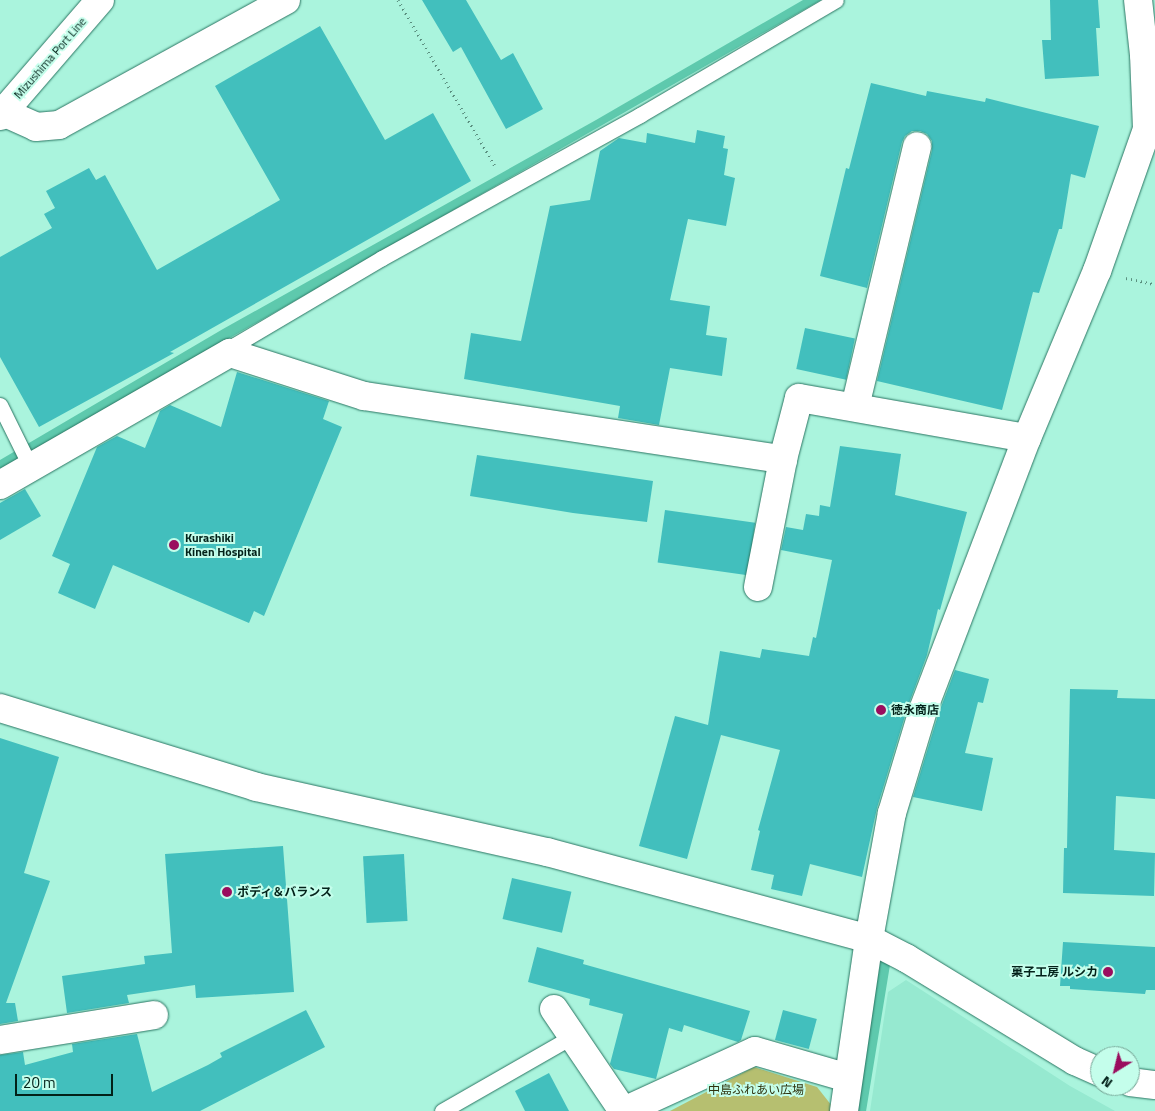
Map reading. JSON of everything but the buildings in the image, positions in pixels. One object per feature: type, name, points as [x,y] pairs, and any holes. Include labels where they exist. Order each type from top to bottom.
[{"type":"street","name":"Mizushima Port Line","points":[[2,114],[100,0]]},
{"type":"street","points":[[2,114],[36,126],[59,125],[286,0]]},
{"type":"street","points":[[844,1111],[869,939],[892,813],[922,710],[1027,438],[1097,271],[1147,129],[1144,55],[1138,0]]},
{"type":"street","points":[[855,407],[917,146]]},
{"type":"street","points":[[0,486],[26,458],[230,353],[364,396],[782,459]]},
{"type":"street","points":[[758,587],[782,459],[799,398],[1027,438]]},
{"type":"street","points":[[0,708],[256,787],[546,852],[869,939],[906,958],[1067,1056],[1090,1067]]},
{"type":"street","points":[[554,1009],[624,1111],[755,1051],[848,1078]]},
{"type":"street","points":[[0,1040],[154,1016]]},
{"type":"street","points":[[1140,1083],[1155,1085]]},
{"type":"lane","points":[[230,353],[233,346],[382,258],[640,115],[836,0]]},
{"type":"lane","points":[[0,406],[26,458]]},
{"type":"lane","points":[[442,1111],[573,1036]]},
{"type":"path","points":[[398,0],[491,160]]},
{"type":"shaded area","points":[[803,0],[821,0],[228,339],[0,473],[0,460],[223,329],[596,120]]},
{"type":"shaded area","points":[[906,980],[1070,1086],[1115,1111],[870,1111],[888,992]]},
{"type":"green space","name":"中島ふれあい広場","points":[[754,1067],[817,1087],[832,1106],[832,1111],[670,1111]]},
{"type":"waterway","points":[[861,1111],[885,964]]},
{"type":"place","name":"Kurashiki Kinen Hospital","points":[[174,545]]},
{"type":"place","name":"徳永商店","points":[[881,710]]},
{"type":"place","name":"ボディ＆バランス","points":[[227,892]]},
{"type":"place","name":"菓子工房 ルシカ","points":[[1108,972]]}]
